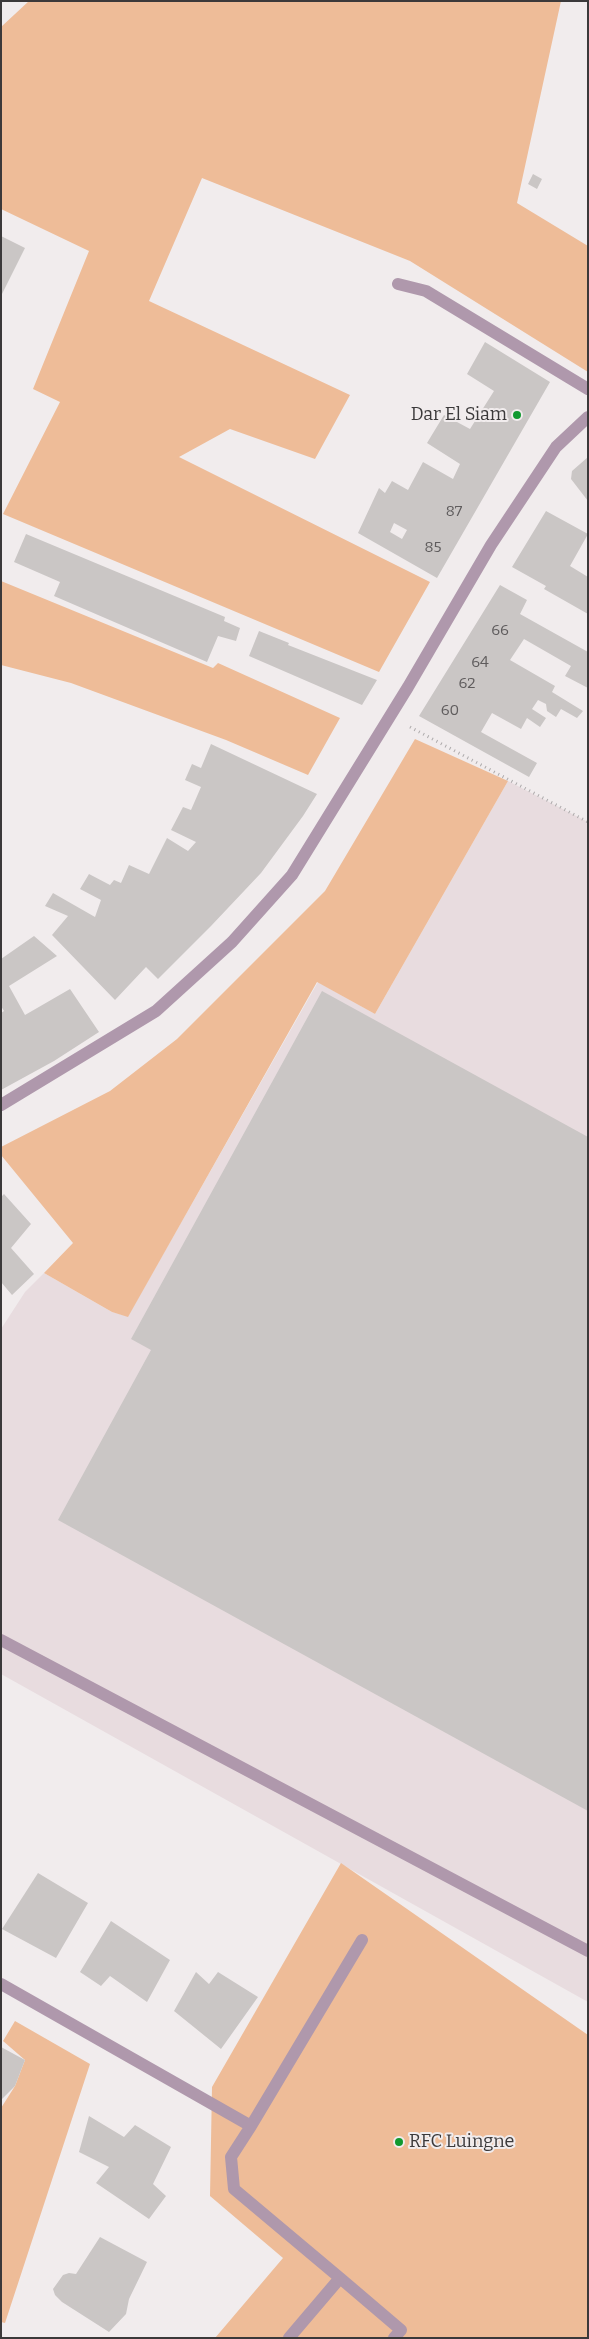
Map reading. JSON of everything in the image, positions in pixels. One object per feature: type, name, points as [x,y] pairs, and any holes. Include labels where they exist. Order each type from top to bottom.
[{"type":"street","points":[[398,284],[426,291],[588,389]]},
{"type":"street","points":[[1,1105],[156,1011],[232,942],[292,875],[390,716],[491,545],[556,447],[588,417]]},
{"type":"street","points":[[1,1640],[588,1951]]},
{"type":"street","points":[[362,1940],[231,2157],[234,2189],[401,2330],[394,2338]]},
{"type":"street","points":[[1,1984],[251,2126]]},
{"type":"street","points":[[289,2338],[340,2278]]},
{"type":"path","points":[[390,716],[588,822]]},
{"type":"shaded area","points":[[29,1],[561,1],[517,203],[588,246],[588,372],[410,261],[202,178],[149,301],[350,395],[315,459],[230,429],[179,457],[430,582],[379,672],[3,514],[60,402],[33,389],[89,251],[1,209],[1,27]]},
{"type":"shaded area","points":[[1,581],[213,668],[218,663],[340,718],[308,775],[226,740],[71,683],[1,665]]},
{"type":"shaded area","points":[[415,739],[508,781],[375,1014],[317,982],[128,1317],[112,1312],[44,1273],[73,1243],[1,1155],[1,1147],[110,1091],[177,1039],[325,891]]},
{"type":"shaded area","points":[[508,781],[588,822],[588,2002],[1,1674],[1,1329],[25,1292],[44,1273],[112,1312],[128,1316],[318,982],[375,1014]]},
{"type":"shaded area","name":"RFC Luingne","points":[[341,1863],[588,2035],[588,2338],[215,2338],[283,2258],[210,2196],[212,2087]]},
{"type":"shaded area","points":[[15,2021],[90,2064],[5,2323],[1,2322],[1,2108],[15,2086],[25,2060],[3,2041]]},
{"type":"building","points":[[533,174],[542,179],[537,189],[528,184]]},
{"type":"building","points":[[1,236],[25,248],[1,296]]},
{"type":"building","points":[[485,342],[550,382],[437,578],[358,533],[379,488],[385,493],[392,481],[408,490],[423,462],[453,479],[460,464],[427,443],[444,415],[470,429],[494,391],[467,374]],"holes":[[[394,523],[407,530],[402,539],[390,532]]]},
{"type":"building","points":[[588,457],[588,501],[571,479],[572,471]]},
{"type":"building","points":[[546,511],[588,534],[570,566],[588,577],[588,614],[544,589],[546,586],[512,567]]},
{"type":"building","points":[[26,534],[225,617],[224,621],[240,628],[236,641],[218,636],[207,662],[54,596],[60,582],[14,562]]},
{"type":"building","points":[[500,585],[527,600],[520,614],[588,652],[588,688],[565,676],[571,666],[524,639],[510,660],[555,686],[552,692],[583,711],[577,718],[561,709],[556,717],[547,711],[546,704],[538,700],[532,709],[546,718],[540,727],[527,718],[521,729],[492,713],[481,732],[537,763],[529,777],[419,716]]},
{"type":"building","points":[[259,631],[289,643],[288,645],[377,680],[362,705],[249,656]]},
{"type":"building","points":[[211,744],[317,794],[261,873],[211,926],[158,979],[146,967],[115,1000],[52,935],[68,916],[45,906],[53,893],[95,917],[101,900],[80,889],[89,874],[110,885],[114,880],[121,883],[129,865],[149,874],[167,838],[188,851],[196,842],[171,830],[183,807],[191,810],[201,787],[185,780],[192,764],[201,768]]},
{"type":"building","points":[[34,936],[57,956],[9,986],[25,1015],[70,989],[99,1032],[54,1061],[1,1090],[1,1013],[4,1011],[1,1006],[1,959]]},
{"type":"building","points":[[322,991],[588,1137],[588,1811],[58,1520],[151,1350],[131,1339]]},
{"type":"building","points":[[4,1194],[31,1224],[11,1248],[34,1274],[12,1295],[1,1282],[1,1197]]},
{"type":"building","points":[[38,1873],[88,1903],[56,1958],[2,1929]]},
{"type":"building","points":[[111,1921],[170,1960],[147,2002],[110,1976],[101,1986],[80,1972]]},
{"type":"building","points":[[196,1972],[209,1984],[218,1972],[258,1997],[221,2049],[174,2011]]},
{"type":"building","points":[[1,2047],[25,2060],[15,2086],[1,2100]]},
{"type":"building","points":[[89,2116],[124,2137],[135,2125],[171,2147],[153,2184],[166,2196],[149,2219],[96,2183],[109,2167],[79,2152]]},
{"type":"building","points":[[100,2237],[147,2262],[129,2299],[126,2314],[109,2332],[62,2302],[55,2295],[53,2289],[63,2275],[69,2273],[76,2274]]},
{"type":"place","name":"Dar El Siam","points":[[517,415]]},
{"type":"place","name":"RFC Luingne","points":[[399,2142]]}]
